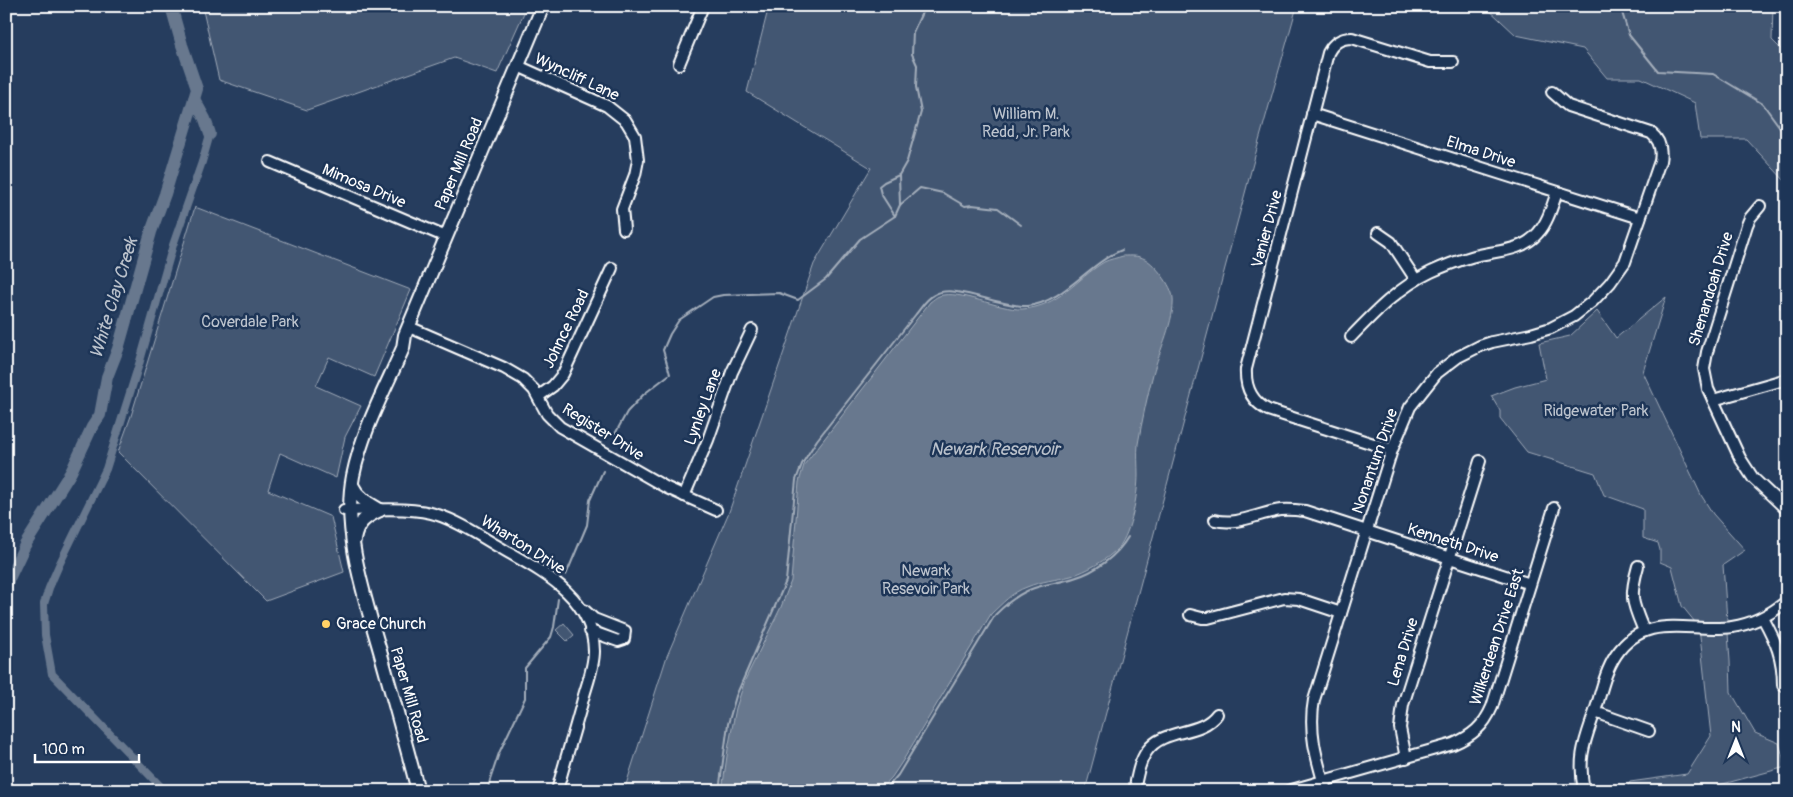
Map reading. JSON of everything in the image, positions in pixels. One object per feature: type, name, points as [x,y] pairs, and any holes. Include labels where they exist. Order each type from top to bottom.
[{"type":"main road","name":"Paper Mill Road","points":[[418,791],[360,579],[347,510],[361,447],[403,348],[407,331],[543,6]]},
{"type":"main road","name":"Paper Mill Road","points":[[360,579],[354,573],[347,546],[347,475],[355,444],[396,346],[407,331]]},
{"type":"main road","points":[[352,485],[364,501],[380,510]]},
{"type":"main road","points":[[354,545],[356,530],[361,521],[380,510]]},
{"type":"street","points":[[679,64],[703,6]]},
{"type":"street","name":"Vanier Drive","points":[[1392,450],[1261,407],[1252,397],[1246,384],[1247,361],[1328,53],[1334,43],[1352,38],[1430,62],[1453,62]]},
{"type":"street","name":"Wyncliff Lane","points":[[518,66],[607,106],[626,121],[634,136],[638,160],[636,175],[622,209],[624,229]]},
{"type":"street","name":"Nonantum Drive","points":[[1324,786],[1313,742],[1312,710],[1316,689],[1392,450],[1410,407],[1427,384],[1447,365],[1480,346],[1551,328],[1574,316],[1593,302],[1610,283],[1624,262],[1661,156],[1660,146],[1656,137],[1646,130],[1568,106],[1552,92]]},
{"type":"street","name":"Elma Drive","points":[[1312,114],[1640,218]]},
{"type":"street","name":"Mimosa Drive","points":[[270,162],[446,237]]},
{"type":"street","points":[[1351,338],[1376,312],[1416,280],[1456,262],[1484,254],[1510,250],[1526,244],[1545,224],[1557,192]]},
{"type":"street","name":"Shenandoah Drive","points":[[1760,206],[1747,225],[1707,352],[1704,369],[1713,400],[1740,458],[1753,478],[1787,510]]},
{"type":"street","points":[[1378,233],[1395,246],[1416,280]]},
{"type":"street","name":"Johnce Road","points":[[539,396],[553,386],[563,374],[612,268]]},
{"type":"street","name":"Lynley Lane","points":[[684,496],[708,440],[732,372],[752,330]]},
{"type":"street","name":"Register Drive","points":[[407,331],[523,378],[539,396],[547,414],[560,427],[684,496],[716,510]]},
{"type":"street","points":[[1713,400],[1787,379]]},
{"type":"street","name":"Lena Drive","points":[[1406,758],[1401,739],[1401,712],[1480,461]]},
{"type":"street","name":"Wilkerdean Drive East","points":[[1288,791],[1324,786],[1462,740],[1477,731],[1492,706],[1554,508]]},
{"type":"street","name":"Wharton Drive","points":[[347,510],[418,511],[438,514],[464,526],[552,578],[567,591],[580,607],[590,630],[594,651],[593,664],[557,791]]},
{"type":"street","name":"Kenneth Drive","points":[[1215,520],[1236,522],[1279,510],[1295,510],[1530,584]]},
{"type":"street","points":[[1638,566],[1632,586],[1632,596],[1644,632]]},
{"type":"street","points":[[1190,615],[1208,618],[1284,598],[1299,599],[1340,613]]},
{"type":"street","points":[[1584,791],[1581,756],[1606,674],[1616,656],[1629,641],[1644,632],[1670,626],[1732,627],[1763,618],[1787,600]]},
{"type":"street","points":[[580,607],[594,619],[622,630],[626,635],[624,639],[618,641],[590,630]]},
{"type":"street","points":[[1763,618],[1779,651],[1783,670],[1783,685]]},
{"type":"street","points":[[1595,712],[1649,731]]},
{"type":"street","points":[[1134,791],[1143,758],[1152,745],[1166,737],[1207,724],[1217,714]]},
{"type":"green space","points":[[202,6],[527,6],[497,73],[454,58],[307,110],[219,80]]},
{"type":"green space","name":"Newark Resevoir Park","points":[[769,6],[1297,6],[1085,791],[624,791],[667,656],[729,512],[814,264],[871,168],[747,92]]},
{"type":"green space","points":[[1485,6],[1773,6],[1772,40],[1787,55],[1787,188],[1786,182],[1746,139],[1700,139],[1695,103],[1641,78],[1607,78],[1583,49],[1516,35]]},
{"type":"green space","name":"Coverdale Park","points":[[195,207],[411,290],[374,377],[329,357],[316,386],[361,406],[345,437],[336,478],[280,453],[268,490],[331,517],[344,572],[266,601],[118,452],[131,416]]},
{"type":"green space","points":[[1787,265],[1787,311],[1780,308]]},
{"type":"green space","name":"Ridgewater Park","points":[[1666,297],[1643,372],[1701,495],[1713,514],[1745,550],[1723,565],[1731,692],[1755,733],[1779,743],[1786,767],[1697,791],[1625,791],[1630,782],[1687,774],[1711,736],[1699,627],[1682,606],[1672,567],[1660,562],[1658,543],[1643,538],[1643,509],[1604,495],[1595,473],[1527,452],[1500,418],[1500,411],[1491,396],[1515,387],[1546,379],[1539,343],[1570,336],[1597,311],[1616,338]]},
{"type":"green space","points":[[564,623],[574,635],[567,641],[556,630]]},
{"type":"water","name":"Newark Reservoir","points":[[1123,256],[1140,257],[1153,266],[1170,288],[1173,306],[1172,316],[1153,374],[1141,427],[1138,448],[1138,483],[1133,512],[1127,532],[1119,547],[1103,561],[1084,571],[1022,589],[991,614],[902,762],[879,791],[722,791],[736,708],[745,680],[781,607],[791,581],[799,482],[804,465],[930,302],[939,296],[957,295],[1013,308],[1035,307],[1057,298],[1104,262]]},
{"type":"waterway","name":"White Clay Creek","points":[[6,585],[25,545],[71,472],[92,427],[100,415],[107,377],[118,349],[151,232],[165,194],[197,89],[171,6]]},
{"type":"waterway","points":[[615,434],[627,412],[644,394],[670,374],[663,350],[679,320],[713,297],[723,295],[779,293],[798,300],[826,279],[860,239],[895,216],[900,205],[899,175],[907,161],[921,112],[916,87],[917,65],[912,54],[913,32],[925,6]]},
{"type":"waterway","points":[[1620,6],[1629,35],[1658,71],[1713,74],[1763,104],[1787,137]]},
{"type":"waterway","points":[[194,99],[205,119],[210,134]]},
{"type":"waterway","points":[[165,791],[52,674],[45,635],[44,604],[59,565],[106,469],[140,361],[173,245],[210,134]]},
{"type":"waterway","points":[[895,216],[881,194],[879,186],[899,175]]},
{"type":"waterway","points":[[900,205],[920,188],[943,193],[965,206],[998,208],[1021,225]]},
{"type":"waterway","points":[[719,791],[728,724],[736,696],[786,581],[796,480],[802,464],[817,440],[924,304],[934,295],[942,292],[965,293],[1016,306],[1041,303],[1065,290],[1098,264],[1122,250]]},
{"type":"waterway","points":[[566,575],[587,525],[590,500],[603,471]]},
{"type":"waterway","points":[[884,791],[898,775],[995,615],[1010,601],[1029,590],[1090,572],[1112,557],[1128,537]]},
{"type":"waterway","points":[[488,791],[499,753],[525,698],[525,668],[551,637],[558,599]]},
{"type":"place","name":"Grace Church","points":[[326,624]]},
{"type":"park label","name":"William M. Redd, Jr. Park","points":[[1026,123]]}]
